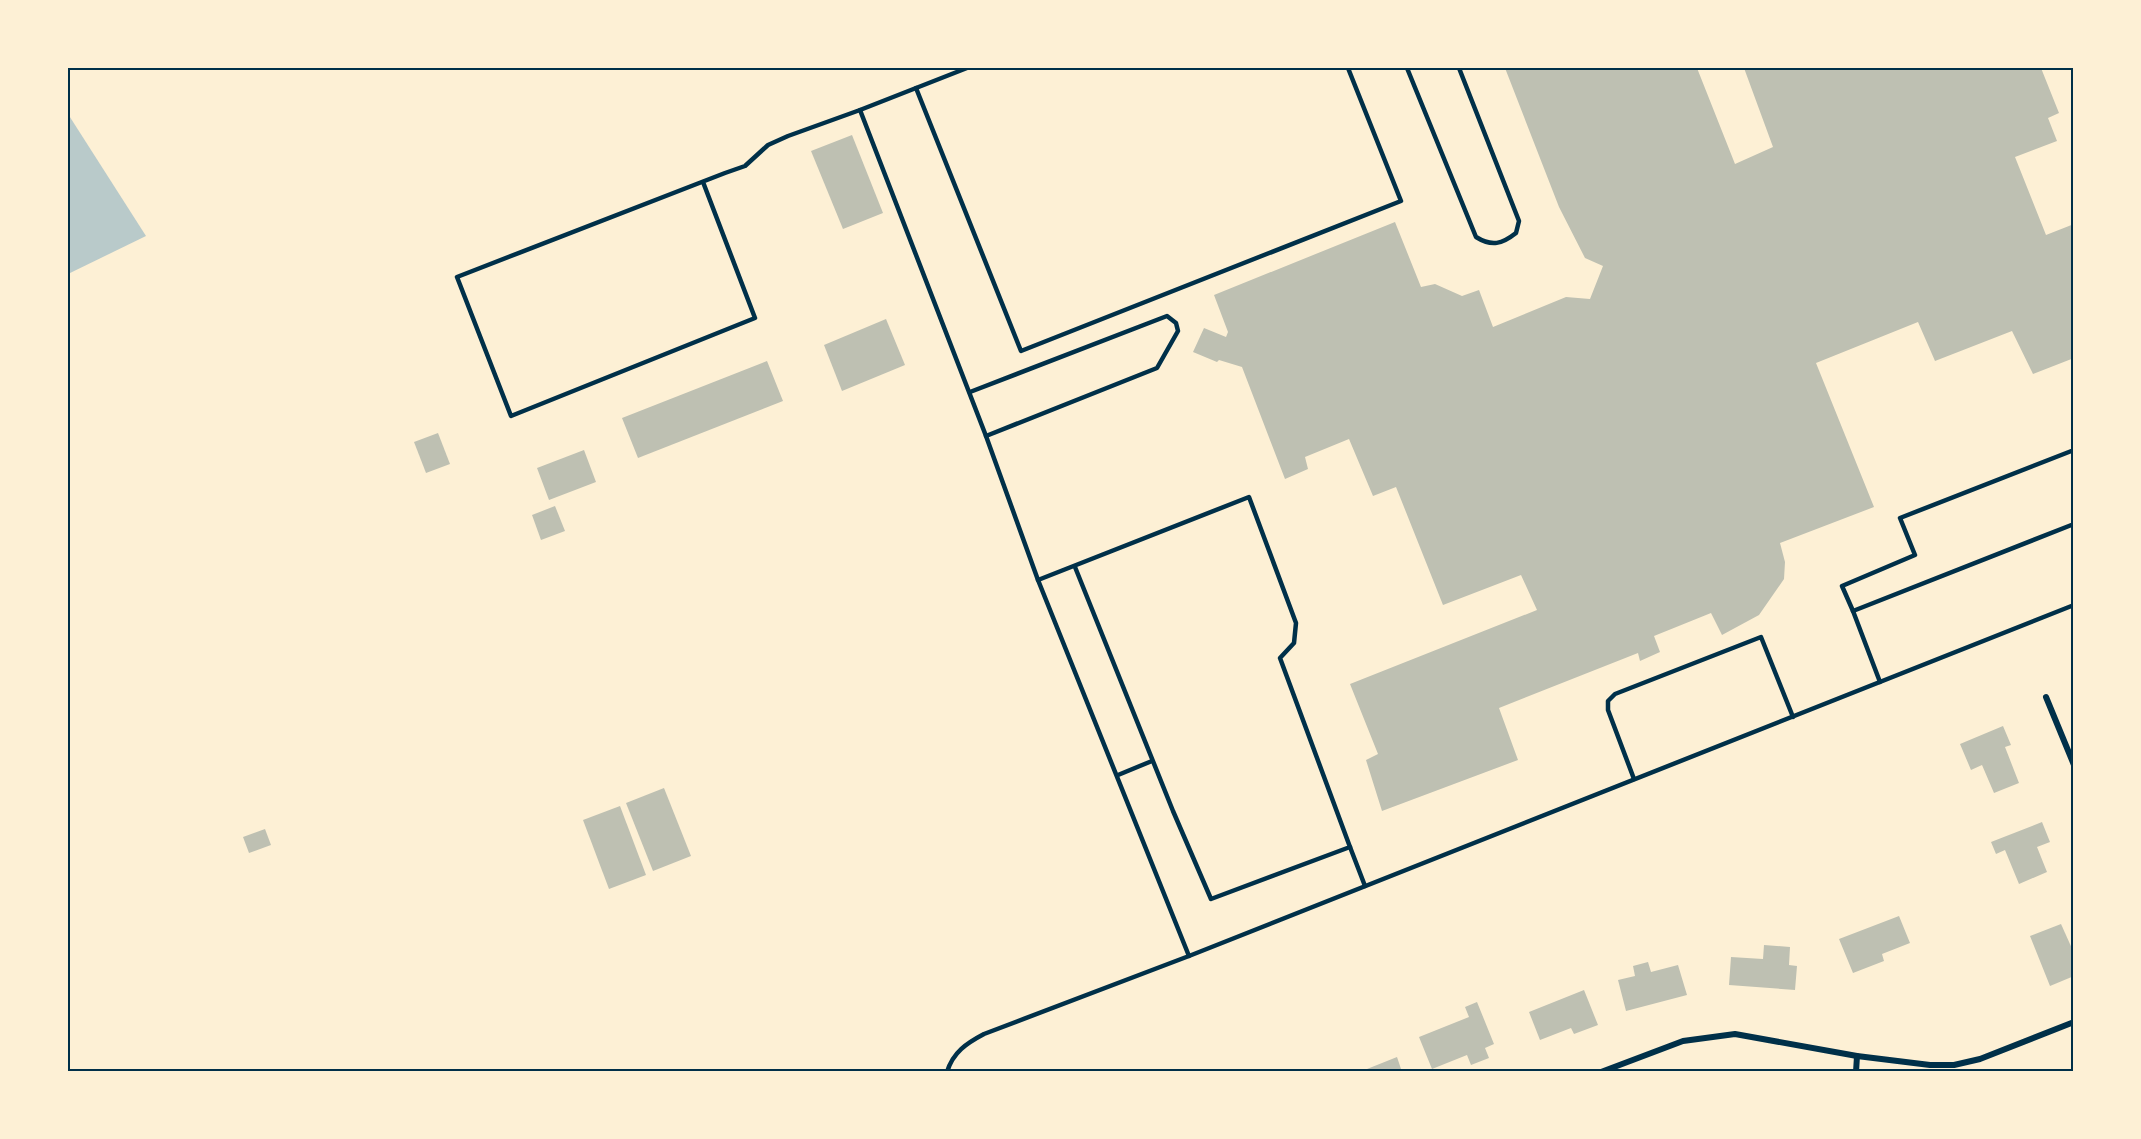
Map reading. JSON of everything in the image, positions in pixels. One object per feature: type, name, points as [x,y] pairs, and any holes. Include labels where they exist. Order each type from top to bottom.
[{"type":"street","points":[[2046,697],[2073,765]]},
{"type":"street","points":[[1601,1071],[1683,1041],[1723,1034],[1735,1034],[1857,1056],[1954,1065],[1980,1059],[2073,1022]]},
{"type":"street","points":[[1856,1071],[1857,1056]]},
{"type":"lane","points":[[703,182],[755,318],[511,416],[457,278],[703,182],[745,166],[768,145],[788,136],[967,68]]},
{"type":"lane","points":[[916,88],[1021,351],[1401,201],[1348,68]]},
{"type":"lane","points":[[1407,68],[1476,237],[1485,243],[1496,244],[1516,233],[1520,221],[1459,68]]},
{"type":"lane","points":[[860,110],[987,436],[1038,580],[1189,956]]},
{"type":"lane","points":[[970,392],[1167,316],[1176,323],[1178,332],[1157,368],[987,436]]},
{"type":"lane","points":[[1880,682],[1842,586],[1915,555],[1899,518],[2073,450]]},
{"type":"lane","points":[[1038,580],[1250,497],[1296,623],[1294,643],[1280,658],[1365,886]]},
{"type":"lane","points":[[1853,611],[2073,524]]},
{"type":"lane","points":[[1075,567],[1152,760],[1211,899],[1350,847]]},
{"type":"lane","points":[[946,1071],[950,1060],[964,1045],[984,1034],[1189,956],[2073,605]]},
{"type":"lane","points":[[1634,779],[1608,710],[1608,701],[1616,694],[1761,637],[1793,717]]},
{"type":"lane","points":[[1118,775],[1152,760]]},
{"type":"shaded area","points":[[68,114],[146,236],[68,274]]},
{"type":"building","points":[[1505,68],[1697,68],[1735,164],[1773,147],[1744,68],[2041,68],[2059,113],[2048,118],[2057,141],[2015,157],[2046,235],[2074,224],[2074,358],[2033,374],[2012,331],[1935,361],[1918,322],[1816,363],[1874,507],[1780,543],[1785,562],[1784,579],[1759,615],[1722,635],[1711,613],[1654,636],[1660,652],[1640,661],[1638,653],[1499,708],[1518,760],[1382,811],[1366,760],[1378,754],[1350,684],[1537,610],[1521,575],[1443,605],[1396,487],[1373,496],[1349,439],[1305,457],[1308,469],[1285,479],[1242,367],[1219,360],[1217,362],[1193,352],[1204,328],[1226,337],[1228,332],[1214,295],[1395,222],[1421,287],[1435,284],[1462,296],[1479,290],[1493,327],[1566,297],[1590,299],[1603,266],[1585,258],[1559,207]]},
{"type":"building","points":[[852,135],[883,213],[843,229],[811,151]]},
{"type":"building","points":[[886,319],[905,365],[842,391],[824,345]]},
{"type":"building","points":[[767,361],[783,401],[638,458],[622,418]]},
{"type":"building","points":[[438,433],[450,464],[426,473],[414,442]]},
{"type":"building","points":[[584,450],[596,482],[549,500],[537,468]]},
{"type":"building","points":[[555,506],[565,531],[541,540],[532,515]]},
{"type":"building","points":[[2003,726],[2011,745],[2005,747],[2019,783],[1994,793],[1982,765],[1971,770],[1960,744]]},
{"type":"building","points":[[664,788],[691,856],[653,871],[626,803]]},
{"type":"building","points":[[620,806],[646,875],[609,889],[583,820]]},
{"type":"building","points":[[2042,822],[2050,842],[2037,847],[2047,872],[2019,884],[2005,850],[1996,854],[1991,842]]},
{"type":"building","points":[[265,829],[271,845],[249,853],[243,837]]},
{"type":"building","points":[[1899,916],[1910,943],[1882,954],[1884,961],[1853,973],[1839,939]]},
{"type":"building","points":[[2061,924],[2074,953],[2074,976],[2050,986],[2030,936]]},
{"type":"building","points":[[1764,945],[1790,947],[1789,965],[1797,966],[1795,990],[1729,985],[1731,957],[1763,959]]},
{"type":"building","points":[[1648,962],[1651,972],[1678,965],[1687,995],[1626,1011],[1618,980],[1635,976],[1633,966]]},
{"type":"building","points":[[1584,990],[1598,1025],[1574,1034],[1571,1028],[1540,1040],[1529,1012]]},
{"type":"building","points":[[1477,1002],[1494,1044],[1485,1048],[1489,1058],[1471,1065],[1467,1055],[1432,1069],[1419,1037],[1469,1017],[1465,1007]]},
{"type":"building","points":[[1397,1057],[1402,1072],[1362,1072],[1362,1071]]}]
